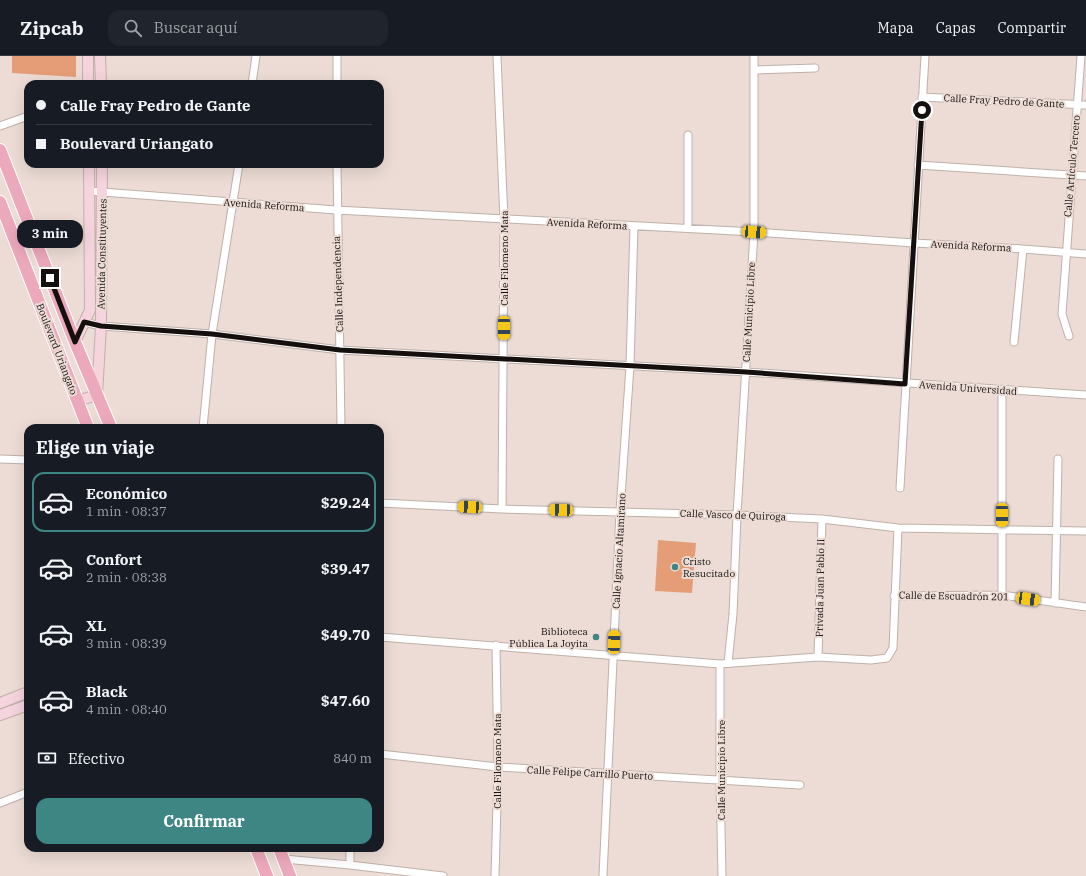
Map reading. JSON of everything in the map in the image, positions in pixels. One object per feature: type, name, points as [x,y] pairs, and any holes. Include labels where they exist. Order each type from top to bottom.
[{"type":"main road","name":"Boulevard Uriangato","points":[[0,150],[75,342],[109,424]]},
{"type":"main road","name":"Boulevard Uriangato","points":[[0,202],[86,424]]},
{"type":"main road","points":[[258,852],[267,876]]},
{"type":"main road","points":[[282,854],[290,876]]},
{"type":"street","points":[[88,56],[88,80]]},
{"type":"street","points":[[100,56],[101,80]]},
{"type":"street","points":[[253,80],[256,56]]},
{"type":"street","points":[[337,56],[337,80]]},
{"type":"street","name":"Calle Filomeno Mata","points":[[497,56],[504,220],[502,508]]},
{"type":"street","name":"Calle Municipio Libre","points":[[722,876],[720,780],[724,663],[733,614],[736,515],[754,232],[754,56]]},
{"type":"street","points":[[900,488],[925,56]]},
{"type":"street","name":"Calle Artículo Tercero","points":[[1069,336],[1062,314],[1065,252],[1081,56]]},
{"type":"street","points":[[754,70],[815,68]]},
{"type":"street","name":"Calle Fray Pedro de Gante","points":[[922,97],[1086,105]]},
{"type":"street","points":[[0,126],[24,117]]},
{"type":"street","points":[[688,135],[688,228]]},
{"type":"street","points":[[918,165],[1086,176]]},
{"type":"street","name":"Avenida Constituyentes","points":[[75,342],[90,310],[89,168]]},
{"type":"street","name":"Avenida Constituyentes","points":[[97,395],[101,326],[102,168]]},
{"type":"street","points":[[203,424],[212,334],[238,168]]},
{"type":"street","name":"Calle Independencia","points":[[337,168],[336,210],[340,350],[340,424]]},
{"type":"street","name":"Avenida Reforma","points":[[89,191],[336,210],[504,220],[688,228],[914,243],[1023,248],[1086,254]]},
{"type":"street","name":"Calle Ignacio Altamirano","points":[[603,876],[620,512],[630,366],[634,226]]},
{"type":"street","points":[[1014,342],[1023,248]]},
{"type":"street","name":"Avenida Universidad","points":[[84,322],[101,326],[212,334],[340,350],[746,372],[905,384],[1086,395]]},
{"type":"street","points":[[1002,390],[1002,595]]},
{"type":"street","points":[[77,401],[97,395]]},
{"type":"street","points":[[0,459],[24,460]]},
{"type":"street","points":[[1055,602],[1058,459]]},
{"type":"street","name":"Calle Vasco de Quiroga","points":[[384,503],[822,519],[898,528],[1086,531]]},
{"type":"street","name":"Privada Juan Pablo II","points":[[818,657],[822,519]]},
{"type":"street","points":[[384,637],[614,656],[724,663],[818,657],[871,660],[887,658],[893,648],[898,528]]},
{"type":"street","name":"Calle de Escuadrón 201","points":[[894,596],[1002,595],[1086,607]]},
{"type":"street","name":"Calle Filomeno Mata","points":[[495,876],[498,767],[496,646]]},
{"type":"street","points":[[0,703],[24,694]]},
{"type":"street","points":[[0,715],[24,706]]},
{"type":"street","name":"Calle Felipe Carrillo Puerto","points":[[384,754],[498,767],[800,785]]},
{"type":"street","points":[[0,803],[24,794]]},
{"type":"street","points":[[350,852],[350,865]]},
{"type":"street","points":[[282,854],[350,865],[443,876]]},
{"type":"building","points":[[12,56],[76,56],[76,77],[12,73]]},
{"type":"building","name":"Cristo Resucitado","points":[[658,540],[696,543],[692,593],[655,591]]},
{"type":"place","name":"Cristo Resucitado","points":[[675,567]]},
{"type":"place","name":"Biblioteca Pública La Joyita","points":[[596,637]]},
{"type":"route","points":[[50,278],[75,342],[84,322],[101,326],[212,334],[340,350],[746,372],[905,384],[922,110]]}]
